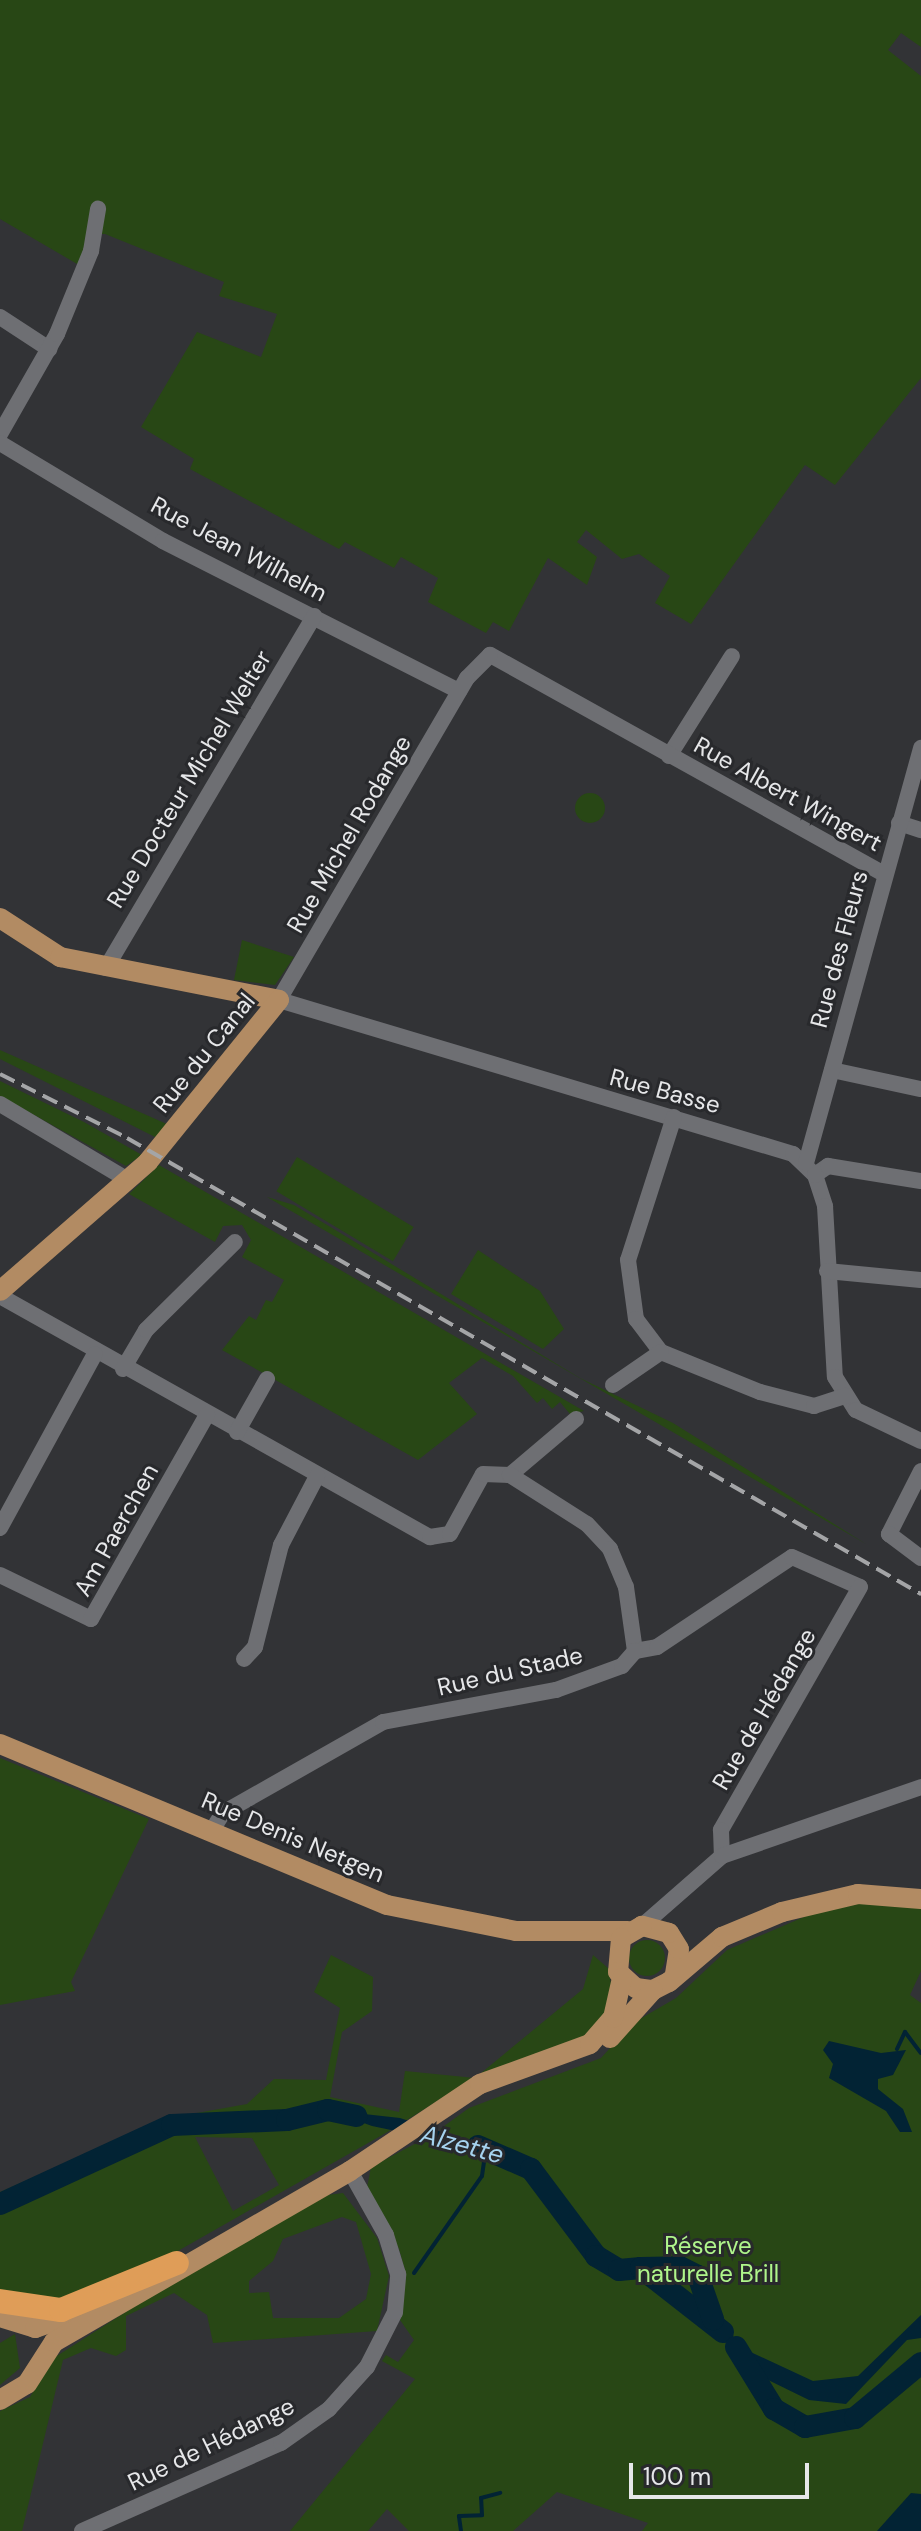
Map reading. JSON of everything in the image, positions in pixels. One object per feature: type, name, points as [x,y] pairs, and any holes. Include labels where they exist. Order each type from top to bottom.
[{"type":"highway","points":[[0,2301],[61,2310],[177,2263]]},
{"type":"main road","points":[[0,918],[60,957],[279,1000]]},
{"type":"main road","name":"Rue du Canal","points":[[128,1180],[169,1138],[279,1000]]},
{"type":"main road","points":[[0,1294],[128,1180]]},
{"type":"main road","name":"Rue Denis Netgen","points":[[0,1744],[387,1905],[481,1926],[577,1935],[635,1928],[672,1937],[722,1937]]},
{"type":"main road","points":[[429,2119],[580,2061],[653,1990],[722,1937],[814,1901],[858,1894],[921,1899]]},
{"type":"main road","points":[[0,2400],[17,2394],[54,2342],[350,2171],[480,2084],[590,2044],[613,2018],[619,1971],[635,1928]]},
{"type":"main road","points":[[577,1935],[619,1971],[653,1990]]},
{"type":"main road","points":[[672,1937],[675,1974]]},
{"type":"main road","points":[[7,2319],[35,2328],[62,2322],[281,2210]]},
{"type":"main road","points":[[7,2319],[32,2343],[33,2371]]},
{"type":"street","points":[[0,434],[49,349],[91,251],[98,209]]},
{"type":"street","points":[[0,317],[49,349]]},
{"type":"street","name":"Rue Jean Wilhelm","points":[[0,443],[163,541],[459,691]]},
{"type":"street","name":"Rue Docteur Michel Welter","points":[[106,968],[314,616]]},
{"type":"street","name":"Rue Albert Wingert","points":[[669,756],[732,656]]},
{"type":"street","name":"Rue Albert Wingert","points":[[459,691],[480,659],[506,659],[669,756],[884,874]]},
{"type":"street","name":"Rue Michel Rodange","points":[[279,1000],[459,691]]},
{"type":"street","name":"Rue des Fleurs","points":[[810,1169],[832,1070],[921,748]]},
{"type":"street","points":[[899,823],[921,830]]},
{"type":"street","name":"Rue Basse","points":[[279,1000],[674,1117],[810,1169]]},
{"type":"street","points":[[832,1070],[921,1089]]},
{"type":"street","points":[[0,1104],[128,1180]]},
{"type":"street","points":[[674,1117],[626,1280],[636,1319],[661,1352],[805,1404],[845,1396]]},
{"type":"street","points":[[921,1181],[828,1166],[810,1169],[825,1206],[829,1347],[845,1396],[873,1422],[921,1441]]},
{"type":"street","points":[[123,1369],[155,1320],[235,1242]]},
{"type":"street","points":[[827,1271],[921,1280]]},
{"type":"street","points":[[0,1294],[95,1354],[317,1476],[442,1538],[483,1474],[510,1475],[587,1524],[610,1549],[626,1587],[635,1651]]},
{"type":"street","points":[[613,1385],[661,1352]]},
{"type":"street","points":[[0,1528],[95,1354]]},
{"type":"street","points":[[237,1432],[267,1379]]},
{"type":"street","name":"Am Paerchen","points":[[0,1575],[91,1619],[207,1415]]},
{"type":"street","points":[[510,1475],[576,1419]]},
{"type":"street","points":[[921,1471],[891,1538],[921,1558]]},
{"type":"street","points":[[244,1659],[255,1647],[281,1545],[317,1476]]},
{"type":"street","name":"Rue du Stade","points":[[211,1832],[236,1805],[383,1722],[556,1690],[622,1666],[635,1651],[657,1647],[792,1557],[860,1587]]},
{"type":"street","name":"Rue de Hédange","points":[[722,1856],[721,1830],[791,1718],[860,1587]]},
{"type":"street","points":[[635,1928],[722,1856],[921,1787]]},
{"type":"street","points":[[672,1937],[677,1891]]},
{"type":"street","name":"Rue de Hédange","points":[[82,2531],[281,2443],[329,2409],[367,2367],[395,2312],[398,2274],[386,2235],[350,2171]]},
{"type":"green space","points":[[0,0],[921,0],[921,47],[901,33],[888,50],[921,76],[921,378],[835,485],[805,465],[691,624],[655,603],[670,576],[639,554],[622,559],[586,530],[577,542],[597,557],[587,585],[548,558],[509,631],[493,622],[486,633],[428,602],[438,578],[401,557],[394,568],[345,542],[339,549],[190,469],[194,459],[141,427],[197,332],[261,357],[277,314],[219,296],[224,282],[105,234],[96,234],[84,268],[0,219]]},
{"type":"green space","points":[[590,793],[601,797],[605,808],[601,819],[590,823],[579,819],[575,808],[579,797]]},
{"type":"green space","points":[[242,940],[294,957],[275,985],[234,980]]},
{"type":"green space","points":[[0,1050],[169,1125],[157,1138],[0,1059]]},
{"type":"green space","points":[[0,1081],[84,1122],[142,1155],[126,1166],[0,1096]]},
{"type":"green space","points":[[297,1157],[414,1227],[393,1261],[276,1191]]},
{"type":"green space","points":[[159,1165],[584,1411],[570,1414],[560,1402],[552,1409],[543,1398],[537,1403],[513,1376],[482,1358],[449,1383],[477,1414],[418,1460],[222,1350],[249,1316],[256,1320],[266,1300],[272,1302],[284,1280],[242,1257],[251,1240],[242,1225],[223,1226],[215,1242],[129,1194]]},
{"type":"green space","points":[[267,1197],[294,1205],[580,1378],[673,1423],[866,1544]]},
{"type":"green space","points":[[478,1250],[540,1291],[564,1329],[543,1349],[451,1294]]},
{"type":"green space","points":[[0,1758],[149,1819],[71,1982],[75,1991],[0,2005]]},
{"type":"green space","name":"Réserve naturelle Brill","points":[[857,1902],[921,1908],[921,1971],[910,1995],[921,2003],[921,2531],[642,2531],[648,2523],[557,2492],[513,2531],[409,2531],[387,2509],[368,2531],[290,2531],[415,2379],[382,2361],[386,2355],[398,2362],[414,2340],[400,2320],[406,2274],[399,2249],[367,2188],[371,2167],[426,2138],[500,2153],[440,2129],[469,2108],[601,2058],[633,2023],[676,1998],[727,1950],[827,1907]]},
{"type":"green space","points":[[647,1940],[660,1945],[665,1958],[660,1971],[647,1976],[634,1971],[629,1958],[634,1945]]},
{"type":"green space","points":[[331,1955],[373,1977],[372,2011],[342,2032],[330,2097],[399,2112],[405,2071],[474,2078],[407,2120],[333,2112],[391,2130],[169,2256],[60,2301],[0,2290],[0,2192],[169,2118],[247,2104],[274,2079],[326,2080],[340,2008],[314,1992]],"holes":[[[195,2137],[252,2138],[279,2185],[233,2211]]]},
{"type":"green space","points":[[593,1955],[608,1968],[614,1999],[587,2041],[476,2077],[583,1989]]},
{"type":"green space","points":[[343,2193],[377,2238],[389,2276],[377,2331],[213,2343],[207,2315],[174,2293],[126,2316],[126,2350],[116,2356],[91,2348],[63,2360],[22,2531],[0,2531],[0,2411],[30,2397],[52,2359],[198,2266],[320,2196]],"holes":[[[342,2217],[356,2222],[371,2274],[366,2299],[339,2318],[273,2318],[269,2292],[249,2293],[249,2281],[273,2261],[283,2239]]]},
{"type":"green space","points":[[15,2334],[20,2368],[0,2385],[0,2343]]},
{"type":"water","points":[[829,2041],[881,2053],[906,2050],[893,2075],[878,2079],[878,2089],[903,2109],[912,2132],[900,2132],[886,2111],[829,2078],[833,2064],[823,2050]]},
{"type":"water","points":[[328,2110],[400,2118],[506,2154],[372,2126]]},
{"type":"water","points":[[708,2291],[717,2318],[744,2349],[813,2381],[858,2376],[921,2315],[921,2338],[907,2340],[846,2404],[809,2400],[762,2377],[722,2339],[702,2312]]},
{"type":"water","points":[[911,2493],[921,2494],[921,2531],[877,2531]]},
{"type":"waterway","points":[[897,2049],[905,2032],[921,2053]]},
{"type":"waterway","name":"Alzette","points":[[0,2204],[172,2125],[287,2120],[328,2110],[356,2116]]},
{"type":"waterway","name":"Alzette","points":[[478,2146],[531,2169],[596,2256],[619,2270],[641,2268],[723,2332]]},
{"type":"waterway","points":[[414,2273],[482,2176],[486,2148]]},
{"type":"waterway","points":[[641,2268],[680,2267],[698,2276],[713,2319]]},
{"type":"waterway","points":[[736,2347],[774,2409],[805,2427],[855,2418],[921,2363]]},
{"type":"waterway","points":[[461,2531],[459,2516],[482,2515],[481,2498],[500,2493]]},
{"type":"railway","points":[[0,1074],[127,1138],[921,1594]]}]
